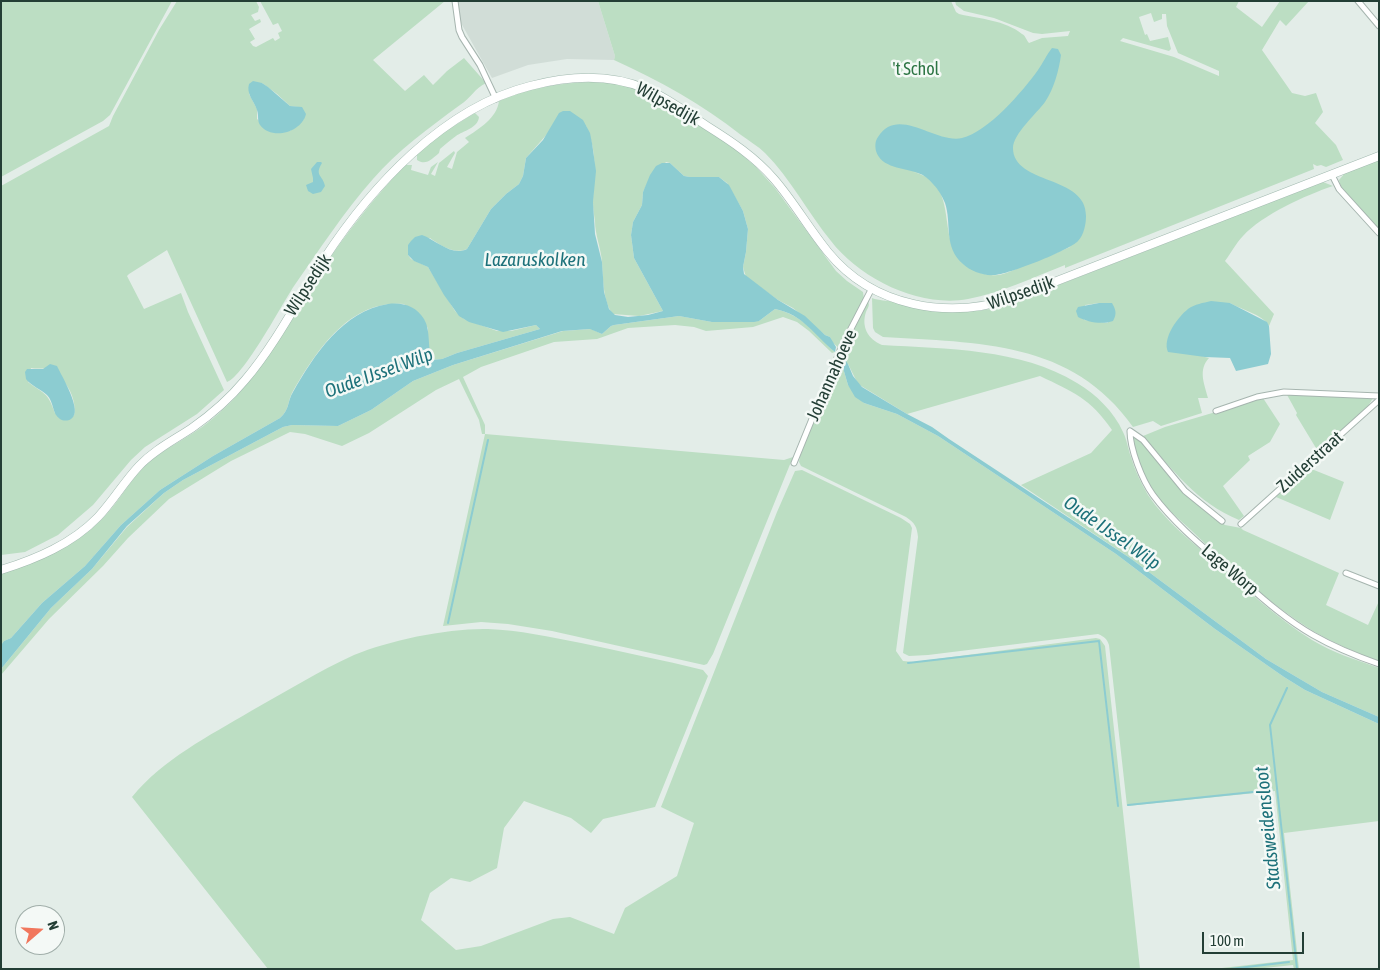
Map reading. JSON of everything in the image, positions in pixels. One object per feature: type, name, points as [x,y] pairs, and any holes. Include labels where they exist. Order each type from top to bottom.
[{"type":"main road","name":"Wilpsedijk","points":[[1,570],[45,554],[81,532],[98,516],[142,463],[160,448],[205,418],[230,396],[259,362],[323,261],[367,202],[424,143],[456,120],[496,99],[527,86],[560,79],[602,78],[622,80],[648,90],[726,137],[758,162],[775,180],[829,254],[848,272],[872,288],[896,300],[922,306],[957,310],[988,306],[1038,289],[1379,156]]},
{"type":"street","points":[[455,1],[459,30],[480,65],[496,99]]},
{"type":"street","points":[[1358,1],[1379,26]]},
{"type":"street","points":[[1332,174],[1339,189],[1379,233]]},
{"type":"street","name":"Johannahoeve","points":[[794,463],[841,348],[872,288]]},
{"type":"street","points":[[1216,411],[1257,397],[1284,392],[1379,396]]},
{"type":"street","name":"Zuiderstraat","points":[[1242,524],[1379,400]]},
{"type":"street","name":"Lage Worp","points":[[1222,521],[1185,491],[1143,440],[1130,431],[1133,450],[1148,488],[1163,508],[1186,532],[1298,625],[1335,647],[1379,664]]},
{"type":"street","points":[[1346,573],[1379,586]]},
{"type":"shaded area","points":[[457,1],[598,1],[615,56],[614,60],[567,59],[528,65],[492,78],[461,23]]},
{"type":"green space","points":[[1,1],[172,1],[110,115],[103,121],[1,177]]},
{"type":"green space","points":[[177,1],[256,1],[259,7],[258,12],[251,15],[255,21],[260,19],[261,22],[249,29],[255,39],[250,42],[256,47],[273,38],[275,41],[280,38],[278,33],[282,31],[278,23],[273,25],[260,1],[445,1],[373,60],[405,91],[424,75],[433,85],[464,58],[486,83],[464,103],[403,149],[373,179],[342,218],[294,286],[253,354],[234,377],[227,382],[167,250],[129,274],[127,276],[144,309],[181,293],[224,390],[197,414],[145,447],[131,460],[93,505],[58,535],[25,552],[1,555],[1,186],[109,126],[159,30]],"holes":[[[262,83],[290,106],[298,107],[304,119],[290,131],[272,132],[257,119],[257,109],[249,94]],[[31,368],[46,369],[64,381],[72,395],[75,409],[74,416],[55,413],[47,397],[28,382]]]},
{"type":"green space","name":"'t Schol","points":[[598,1],[951,1],[956,12],[959,14],[1008,26],[1023,35],[1029,43],[1042,38],[1068,36],[1070,31],[1033,33],[994,18],[964,11],[956,5],[955,1],[1239,1],[1236,7],[1262,27],[1280,1],[1309,1],[1286,26],[1280,20],[1262,50],[1292,93],[1305,96],[1316,93],[1323,112],[1315,123],[1336,145],[1343,160],[1326,167],[1313,164],[1314,169],[1065,268],[1065,265],[1005,289],[968,299],[950,301],[930,299],[892,288],[858,267],[843,255],[831,241],[783,174],[762,150],[696,103],[648,76],[614,60],[615,56]],"holes":[[[1151,13],[1154,22],[1162,19],[1162,14],[1166,14],[1167,26],[1178,53],[1219,71],[1219,76],[1174,57],[1120,41],[1123,38],[1169,51],[1171,49],[1168,37],[1150,41],[1147,34],[1145,35],[1139,17]],[[913,172],[1079,204],[1070,247],[1008,273],[989,275],[976,271],[962,262],[954,249],[939,190],[929,179]]]},
{"type":"green space","points":[[591,82],[627,86],[639,91],[675,110],[734,148],[756,167],[775,188],[836,271],[863,292],[864,299],[839,348],[832,342],[830,337],[825,335],[793,308],[778,300],[746,277],[743,267],[748,229],[743,211],[727,183],[719,177],[684,176],[670,163],[666,162],[647,184],[643,192],[642,205],[633,222],[631,235],[634,258],[663,311],[639,316],[613,314],[605,297],[601,257],[595,226],[593,202],[594,155],[590,136],[586,126],[548,133],[526,158],[523,176],[519,184],[491,209],[467,249],[462,251],[452,250],[430,238],[408,245],[408,255],[411,259],[428,267],[455,311],[464,319],[497,331],[511,331],[536,325],[540,329],[442,359],[432,360],[428,344],[428,328],[404,304],[385,305],[367,310],[351,319],[337,330],[313,359],[293,391],[287,408],[280,418],[213,456],[160,490],[121,525],[85,566],[42,603],[11,638],[4,641],[1,645],[1,574],[42,559],[80,537],[109,512],[146,465],[202,427],[231,402],[257,372],[340,243],[371,203],[405,165],[412,165],[411,170],[428,175],[431,167],[438,162],[431,174],[435,176],[439,163],[454,151],[455,153],[447,167],[452,169],[457,152],[469,142],[465,138],[491,118],[498,107],[499,101],[544,87]]},
{"type":"green space","points":[[475,113],[479,117],[473,127],[452,139],[429,161],[420,162],[417,160],[417,154],[430,143]]},
{"type":"green space","points":[[1379,160],[1379,230],[1350,199],[1339,180],[1345,173]]},
{"type":"green space","points":[[1323,182],[1333,186],[1298,200],[1261,221],[1240,239],[1225,261],[1274,314],[1269,326],[1257,315],[1230,303],[1176,323],[1167,342],[1209,358],[1203,372],[1208,398],[1198,398],[1202,413],[1161,426],[1153,421],[1133,427],[1109,398],[1082,377],[1052,362],[1021,352],[988,345],[883,337],[875,332],[873,328],[872,298],[922,308],[961,312],[1002,307]],"holes":[[[1099,303],[1108,323],[1084,320],[1085,305]]]},
{"type":"green space","points":[[868,301],[865,327],[869,336],[882,345],[982,352],[1007,357],[1055,371],[1084,387],[1098,398],[1115,417],[1124,435],[1134,467],[1148,495],[1181,532],[1299,632],[1328,649],[1379,668],[1379,717],[1322,692],[1266,659],[1130,558],[1021,485],[1091,453],[1112,430],[1096,410],[1080,397],[1040,376],[907,414],[858,384],[848,364],[841,361],[848,385],[864,403],[897,414],[938,436],[1116,554],[1215,629],[1284,677],[1305,690],[1379,724],[1379,821],[1284,833],[1299,969],[1294,969],[1293,965],[1255,969],[1213,969],[1293,960],[1275,791],[1127,806],[1109,645],[1104,637],[1098,634],[928,655],[909,656],[903,653],[918,537],[915,526],[906,517],[801,466],[799,462],[843,350]]},
{"type":"green space","points":[[775,309],[788,313],[800,320],[811,328],[835,352],[832,353],[797,322],[783,317],[753,327],[706,331],[694,327],[675,325],[628,328],[597,339],[554,342],[481,367],[463,377],[485,425],[485,434],[482,434],[479,420],[459,379],[436,390],[369,433],[342,446],[305,434],[290,432],[231,461],[169,499],[49,619],[1,675],[1,669],[51,608],[92,569],[127,527],[164,493],[183,480],[283,427],[292,425],[338,426],[371,410],[413,381],[453,365],[563,331],[591,329],[602,334],[614,325],[679,316],[712,322],[759,321]]},
{"type":"green space","points":[[1286,393],[1373,398],[1365,411],[1319,453],[1296,415],[1297,413]]},
{"type":"green space","points":[[1263,398],[1280,424],[1270,442],[1248,456],[1250,460],[1223,486],[1244,516],[1239,520],[1224,513],[1198,495],[1175,473],[1143,436],[1165,427]]},
{"type":"green space","points":[[485,434],[784,460],[793,457],[713,654],[707,664],[704,665],[552,631],[508,624],[481,622],[443,626]]},
{"type":"green space","points":[[1136,437],[1141,439],[1183,492],[1225,525],[1241,528],[1339,573],[1326,605],[1368,625],[1379,601],[1379,661],[1345,648],[1313,631],[1266,597],[1221,559],[1168,509],[1151,489],[1136,455],[1133,439]]},
{"type":"green space","points":[[1309,468],[1344,482],[1330,520],[1276,497]]},
{"type":"green space","points":[[802,470],[910,524],[912,528],[896,651],[903,661],[914,662],[1096,638],[1100,639],[1105,646],[1140,969],[268,969],[132,797],[144,783],[187,749],[251,711],[354,655],[402,640],[473,629],[511,631],[581,643],[703,670],[708,676],[655,807],[603,819],[591,833],[571,818],[524,801],[504,828],[497,868],[470,882],[451,878],[430,893],[421,920],[456,950],[481,946],[553,919],[570,917],[614,934],[625,908],[677,876],[694,823],[661,807],[777,512],[795,471]]},
{"type":"water","points":[[1052,48],[1058,49],[1061,55],[1053,85],[1045,102],[1017,136],[1013,148],[1016,160],[1025,168],[1075,193],[1083,203],[1086,216],[1083,233],[1080,239],[1073,245],[1024,267],[994,275],[977,273],[963,264],[953,250],[950,243],[945,203],[937,188],[922,175],[894,167],[883,161],[876,151],[876,140],[886,128],[896,124],[951,138],[962,138],[972,134],[983,128],[1004,110],[1038,70]]},
{"type":"water","points":[[253,81],[268,87],[290,106],[302,107],[306,114],[299,126],[293,130],[279,133],[265,130],[260,125],[257,110],[248,88],[249,84]]},
{"type":"water","name":"Lazaruskolken","points":[[570,111],[583,120],[590,133],[596,171],[593,202],[595,234],[602,262],[604,292],[609,309],[615,315],[628,317],[663,311],[634,258],[631,235],[633,222],[642,205],[643,192],[650,175],[656,166],[662,163],[670,163],[684,176],[719,177],[729,185],[743,211],[748,229],[743,267],[744,274],[778,300],[805,316],[825,335],[830,337],[836,347],[835,352],[808,326],[793,316],[775,309],[759,321],[754,322],[712,322],[679,316],[614,325],[602,334],[590,329],[562,331],[453,365],[413,381],[371,410],[338,426],[292,425],[283,427],[183,480],[164,493],[127,526],[92,569],[51,608],[1,669],[1,645],[4,641],[11,638],[42,603],[85,566],[121,525],[160,490],[213,456],[280,418],[285,412],[301,378],[320,350],[344,325],[357,316],[372,308],[388,304],[404,304],[413,308],[426,323],[432,360],[442,359],[540,329],[536,325],[503,332],[469,322],[459,316],[428,267],[414,261],[408,255],[408,245],[415,237],[422,235],[456,251],[467,249],[491,209],[519,184],[523,176],[526,158],[543,140],[559,113]]},
{"type":"water","points":[[317,162],[322,163],[319,173],[325,186],[321,192],[313,194],[308,191],[306,185],[313,182],[311,169]]},
{"type":"water","points":[[1211,301],[1230,303],[1267,322],[1271,354],[1268,364],[1236,371],[1230,358],[1168,352],[1167,341],[1169,334],[1180,317],[1191,307]]},
{"type":"water","points":[[1099,303],[1112,303],[1115,312],[1113,321],[1095,322],[1078,317],[1076,311],[1078,307]]},
{"type":"water","points":[[844,358],[853,376],[862,387],[932,427],[1130,558],[1266,659],[1322,692],[1379,717],[1379,724],[1305,690],[1284,677],[1215,629],[1116,554],[938,436],[897,414],[864,403],[855,397],[848,385],[841,361]]},
{"type":"water","points":[[50,364],[57,366],[67,385],[75,409],[71,419],[63,420],[57,417],[47,395],[26,379],[25,372],[27,369],[43,369]]},
{"type":"waterway","points":[[448,623],[488,440]]},
{"type":"waterway","points":[[908,663],[1099,641],[1118,806]]},
{"type":"waterway","name":"Stadsweidensloot","points":[[1287,688],[1270,725],[1297,969]]},
{"type":"waterway","points":[[1128,805],[1272,790]]},
{"type":"waterway","points":[[1230,969],[1289,962]]},
{"type":"water label","name":"Oude IJssel Wilp","points":[[379,373]]},
{"type":"water label","name":"Oude IJssel Wilp","points":[[1112,533]]}]
